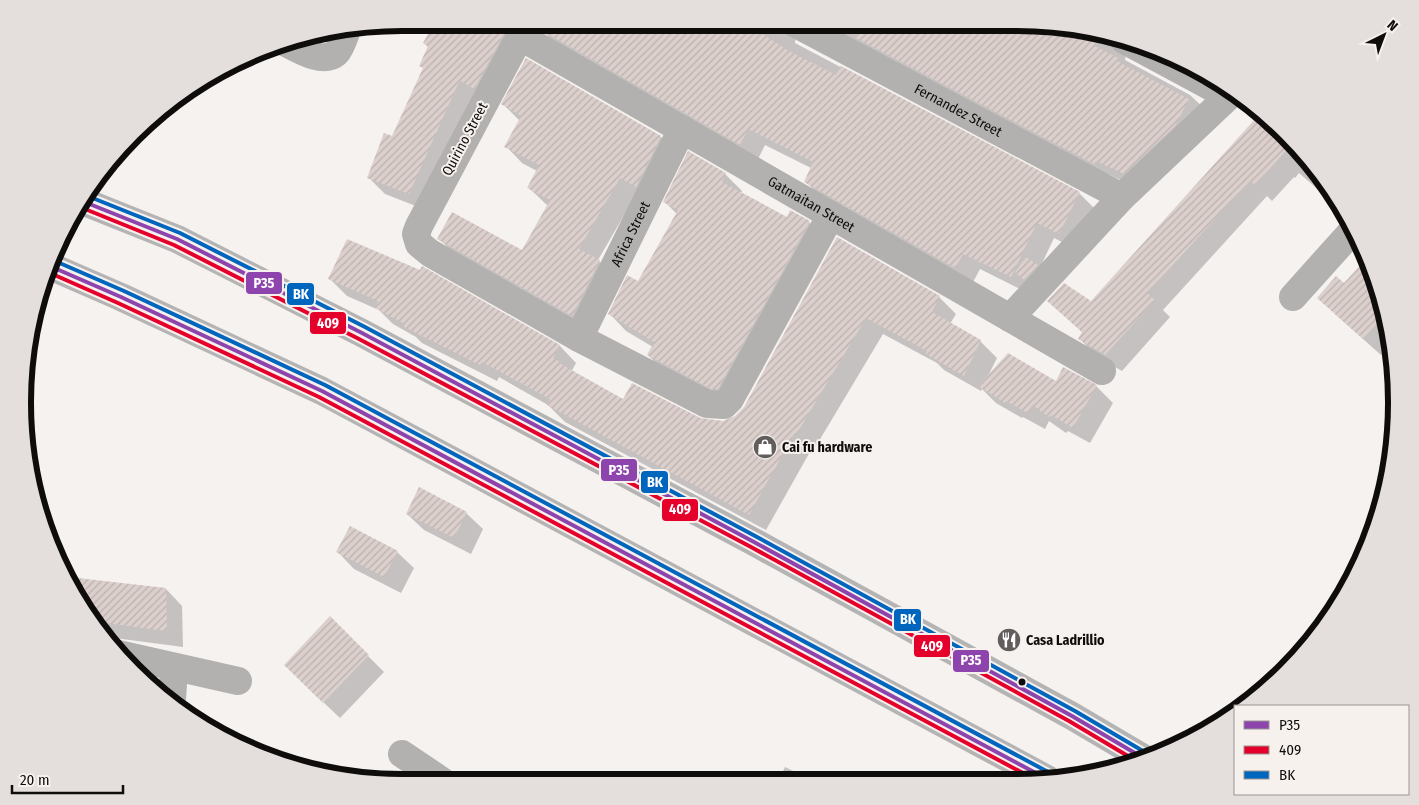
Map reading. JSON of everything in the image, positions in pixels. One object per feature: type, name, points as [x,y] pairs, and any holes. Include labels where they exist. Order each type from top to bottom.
[{"type":"main road","points":[[89,204],[177,239],[362,333],[754,542],[1072,716],[1136,754]]},
{"type":"main road","points":[[56,269],[322,391],[1035,773]]},
{"type":"street","name":"Quirino Street","points":[[523,31],[416,234],[419,244],[430,253],[579,338]]},
{"type":"street","name":"Gatmaitan Street","points":[[526,31],[682,130],[1102,371]]},
{"type":"street","name":"Fernandez Street","points":[[809,31],[1122,197]]},
{"type":"street","points":[[296,47],[318,57],[329,56],[335,53],[344,36]]},
{"type":"street","points":[[1010,318],[1122,197],[1227,97]]},
{"type":"street","name":"Africa Street","points":[[579,338],[682,130]]},
{"type":"street","points":[[579,338],[707,404],[724,405],[730,399],[831,216]]},
{"type":"street","points":[[1293,297],[1348,236]]},
{"type":"street","points":[[133,658],[238,681]]},
{"type":"street","points":[[172,694],[174,668]]},
{"type":"street","points":[[402,754],[431,774]]},
{"type":"building","points":[[430,31],[506,31],[474,89],[461,81],[458,84],[409,194],[367,178],[384,133],[392,136],[423,68],[419,66],[428,46],[423,43]]},
{"type":"building","points":[[543,31],[758,31],[789,51],[836,75],[841,66],[1080,192],[1059,234],[1037,223],[1011,277],[963,254],[955,268],[804,182],[813,162],[748,129],[740,145]]},
{"type":"building","points":[[860,31],[1016,31],[1065,34],[1089,38],[1098,40],[1095,46],[1118,58],[1117,61],[1189,99],[1175,126],[1124,174],[1096,161],[1094,164],[856,38]]},
{"type":"building","points":[[526,58],[661,136],[636,187],[620,178],[579,249],[600,260],[572,316],[437,239],[452,212],[522,250],[550,200],[527,188],[539,165],[504,147],[521,116],[501,104]]},
{"type":"building","points":[[1255,119],[1287,149],[1255,185],[1250,181],[1147,293],[1155,300],[1105,355],[1078,339],[1082,332],[1047,301],[1064,283],[1091,301]]},
{"type":"building","points":[[688,151],[726,173],[722,182],[787,217],[790,210],[810,221],[718,389],[711,389],[647,355],[654,342],[608,314],[627,275],[638,281],[678,210],[663,202]]},
{"type":"building","points":[[837,237],[940,296],[932,312],[981,340],[964,376],[926,354],[927,351],[866,318],[796,435],[794,434],[749,515],[547,405],[550,399],[482,362],[480,365],[404,327],[405,324],[375,308],[378,301],[328,279],[347,239],[420,270],[422,266],[560,345],[553,358],[623,399],[632,383],[700,418],[723,421],[735,416],[744,407]]},
{"type":"building","points":[[1026,257],[1038,265],[1024,280],[1015,272]]},
{"type":"building","points":[[1361,265],[1379,322],[1363,339],[1317,298],[1336,276],[1344,283]]},
{"type":"building","points":[[1008,353],[1056,381],[1063,367],[1097,385],[1073,428],[1051,415],[1049,417],[1032,405],[1028,413],[1006,401],[1005,403],[978,386]]},
{"type":"building","points":[[419,487],[467,512],[454,538],[406,514]]},
{"type":"building","points":[[350,526],[398,551],[384,577],[336,552]]},
{"type":"building","points":[[76,578],[166,588],[167,631],[104,623]]},
{"type":"building","points":[[330,616],[369,655],[323,703],[284,665]]},
{"type":"transit line","name":"BK","points":[[93,198],[180,233],[365,327],[757,537],[1075,711],[1143,751]]},
{"type":"transit line","name":"P35","points":[[89,204],[177,239],[362,333],[754,542],[1072,716],[1136,754]]},
{"type":"transit line","name":"409","points":[[86,209],[174,245],[359,339],[751,547],[1069,721],[1128,756]]},
{"type":"transit line","name":"BK","points":[[59,263],[325,385],[1049,772]]},
{"type":"transit line","name":"P35","points":[[56,269],[322,391],[1036,773]]},
{"type":"transit line","name":"409","points":[[54,275],[319,397],[1024,774]]},
{"type":"place","name":"Cai fu hardware","points":[[765,447]]},
{"type":"place","name":"Casa Ladrillio","points":[[1009,640]]}]
